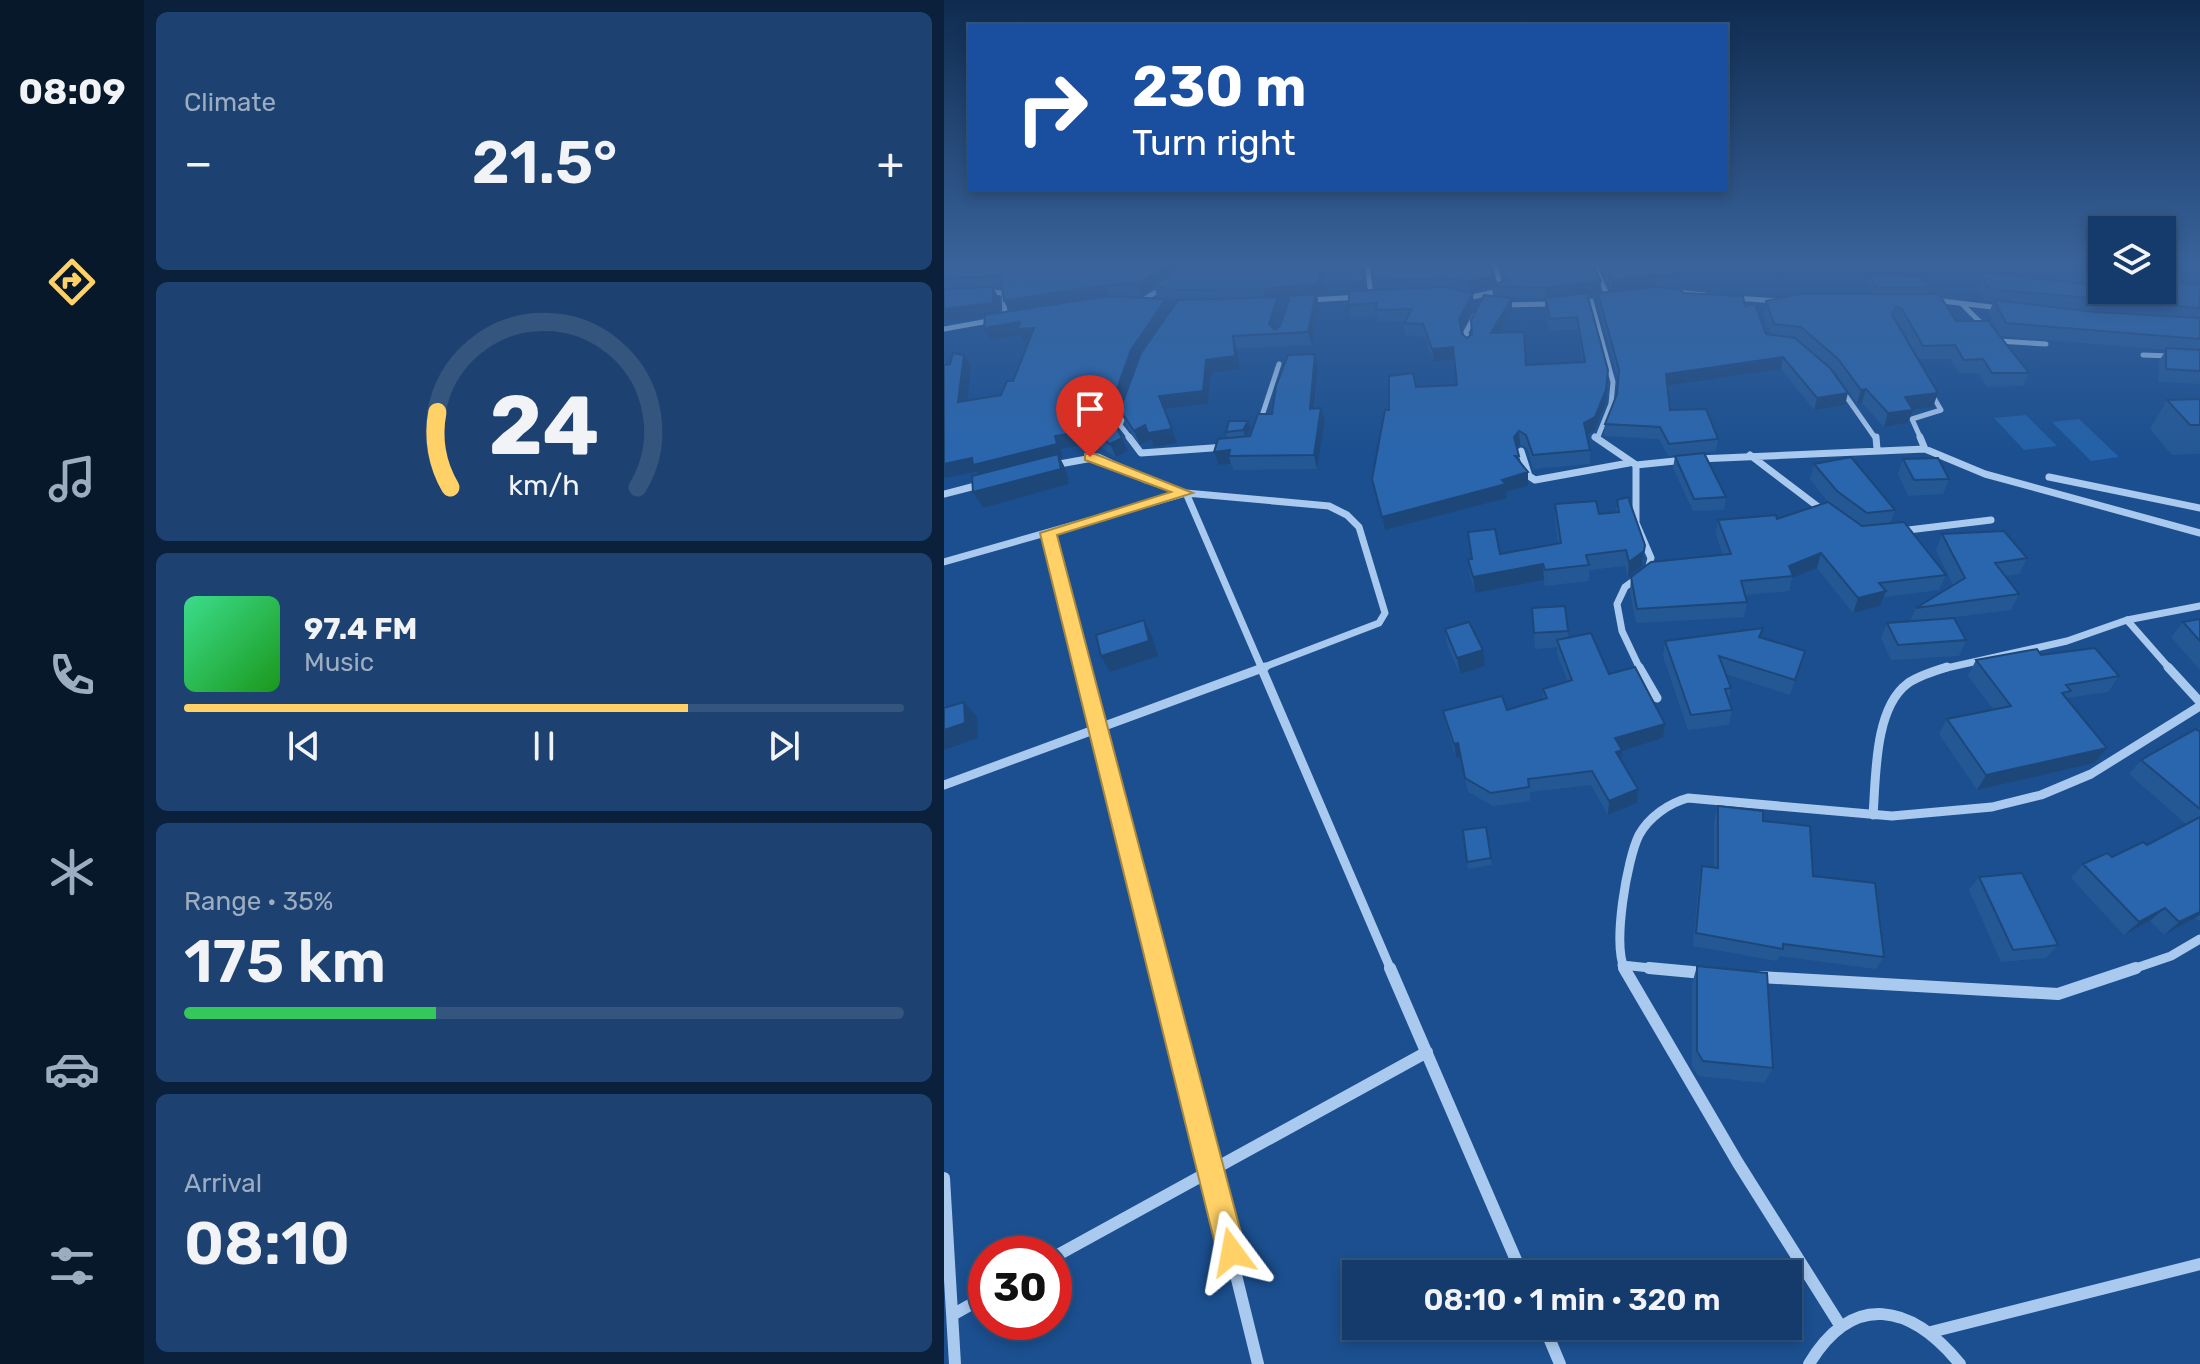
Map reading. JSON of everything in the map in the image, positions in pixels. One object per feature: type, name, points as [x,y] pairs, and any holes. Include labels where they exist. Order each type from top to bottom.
[{"type":"street","points":[[1468,345],[1466,332],[1469,327]]},
{"type":"street","points":[[1598,327],[1613,382],[1611,404],[1595,438],[1632,464]]},
{"type":"street","points":[[1984,327],[1998,341],[2046,344]]},
{"type":"street","points":[[2143,355],[2179,357]]},
{"type":"street","points":[[1254,440],[1279,364]]},
{"type":"street","points":[[1925,449],[1912,419],[1941,410],[1926,384]]},
{"type":"street","points":[[1839,386],[1876,436],[1877,449]]},
{"type":"street","points":[[1131,395],[1120,425],[1136,451],[1147,454],[1232,446]]},
{"type":"street","points":[[1521,451],[1529,476],[1535,480],[1632,464],[1749,455],[1925,449],[1985,474],[2200,533]]},
{"type":"street","points":[[1749,455],[1839,522]]},
{"type":"street","points":[[944,785],[1358,632],[1383,619],[1385,613],[1359,527],[1347,515],[1329,506],[1186,493],[1146,480],[1098,457],[1051,466]]},
{"type":"street","points":[[1632,464],[1636,523],[1651,558],[1648,570],[1629,582],[1619,595],[1616,618],[1657,698]]},
{"type":"street","points":[[2049,477],[2200,508]]},
{"type":"street","points":[[944,494],[992,481]]},
{"type":"street","points":[[944,562],[1186,493]]},
{"type":"street","points":[[1186,493],[1516,1260]]},
{"type":"street","points":[[1887,533],[1991,520]]},
{"type":"street","points":[[1048,533],[1212,1168],[1258,1364]]},
{"type":"street","points":[[1873,815],[1880,732],[1892,704],[1906,684],[1945,667],[2067,641],[2127,620],[2200,606]]},
{"type":"street","points":[[1838,1322],[1738,1163],[1622,965],[1621,913],[1638,837],[1648,822],[1674,802],[1688,798],[1873,815],[1934,817],[1974,812],[2040,795],[2093,773],[2200,704],[2127,620]]},
{"type":"street","points":[[1745,976],[1977,992],[2058,994],[2171,956],[2200,939]]},
{"type":"street","points":[[1622,965],[1715,974]]},
{"type":"street","points":[[1072,1247],[1427,1052]]},
{"type":"street","points":[[944,1178],[955,1364]]},
{"type":"street","points":[[1931,1332],[2200,1264]]},
{"type":"street","points":[[954,1314],[968,1306]]},
{"type":"street","points":[[1809,1364],[1821,1339],[1838,1322],[1866,1312],[1898,1316],[1931,1332],[1960,1364]]},
{"type":"street","points":[[1550,1340],[1560,1364]]},
{"type":"shaded area","points":[[2026,415],[2057,446],[2024,450],[1994,418]]},
{"type":"shaded area","points":[[2079,419],[2119,457],[2091,461],[2052,422]]},
{"type":"building","points":[[1019,327],[1147,327],[1131,350],[1109,411],[1122,438],[1110,444],[1089,430],[1055,436],[1057,444],[973,465],[972,458],[944,464],[944,365],[950,364],[953,353],[964,355],[958,402],[1001,395],[1007,381],[1013,381],[1034,328],[1018,329]]},
{"type":"building","points":[[1159,327],[1272,327],[1275,330],[1279,327],[1309,327],[1308,332],[1233,336],[1235,356],[1206,360],[1203,391],[1159,396],[1172,429],[1148,433],[1145,425],[1134,431],[1120,410],[1141,353]]},
{"type":"building","points":[[1424,327],[1461,327],[1467,338],[1472,334],[1471,327],[1495,327],[1491,333],[1524,332],[1526,365],[1585,362],[1579,327],[1596,327],[1608,370],[1606,390],[1595,417],[1584,423],[1590,450],[1533,455],[1526,435],[1519,431],[1514,437],[1519,456],[1515,456],[1528,472],[1502,480],[1506,484],[1382,517],[1372,479],[1385,410],[1389,410],[1389,376],[1413,373],[1416,387],[1457,385],[1453,347],[1432,349]]},
{"type":"building","points":[[1607,327],[1763,327],[1766,334],[1795,338],[1830,368],[1848,393],[1817,398],[1783,357],[1666,374],[1670,410],[1706,409],[1718,439],[1669,444],[1660,427],[1605,424],[1617,394],[1619,370]]},
{"type":"building","points":[[1798,327],[1899,327],[1938,393],[1905,397],[1913,410],[1888,413],[1866,389],[1861,390],[1838,359]]},
{"type":"building","points":[[1912,327],[1992,327],[2029,373],[1992,373],[1983,359],[1964,360],[1955,345],[1923,346]]},
{"type":"building","points":[[2050,327],[2200,327],[2200,339]]},
{"type":"building","points":[[2166,348],[2200,350],[2200,371],[2166,369]]},
{"type":"building","points":[[1315,354],[1310,409],[1321,408],[1314,455],[1229,456],[1230,450],[1214,452],[1218,439],[1250,436],[1258,414],[1272,414],[1276,386],[1288,355]]},
{"type":"building","points":[[2200,399],[2200,425],[2190,425],[2167,400]]},
{"type":"building","points":[[1229,421],[1248,421],[1243,430],[1226,432]]},
{"type":"building","points":[[1704,453],[1726,497],[1694,499],[1675,456]]},
{"type":"building","points":[[1058,454],[1061,469],[973,492],[972,476]]},
{"type":"building","points":[[1851,457],[1895,510],[1867,513],[1837,491],[1814,464]]},
{"type":"building","points":[[1938,458],[1949,479],[1914,480],[1903,459]]},
{"type":"building","points":[[1628,497],[1645,545],[1644,551],[1629,562],[1626,550],[1586,555],[1589,565],[1545,570],[1543,564],[1473,577],[1468,559],[1472,559],[1468,532],[1495,529],[1500,554],[1561,543],[1555,504],[1596,501],[1599,514],[1619,512],[1617,500]]},
{"type":"building","points":[[1828,502],[1862,526],[1904,522],[1946,575],[1879,583],[1886,591],[1858,598],[1821,553],[1789,566],[1793,576],[1741,581],[1747,602],[1637,609],[1631,577],[1651,562],[1731,554],[1718,520],[1776,515],[1777,519]]},
{"type":"building","points":[[2004,531],[2027,558],[1995,563],[2019,594],[1916,608],[1965,578],[1942,534]]},
{"type":"building","points":[[1565,606],[1568,631],[1534,633],[1532,608]]},
{"type":"building","points":[[1954,618],[1966,640],[1898,645],[1887,623]]},
{"type":"building","points":[[2200,619],[2200,641],[2183,622]]},
{"type":"building","points":[[1144,620],[1149,641],[1101,656],[1096,635]]},
{"type":"building","points":[[1469,622],[1483,650],[1457,658],[1445,629]]},
{"type":"building","points":[[1763,628],[1759,637],[1805,651],[1795,680],[1719,656],[1731,688],[1725,689],[1732,710],[1691,715],[1665,641]]},
{"type":"building","points":[[1591,633],[1609,674],[1635,667],[1665,724],[1615,738],[1622,750],[1616,752],[1638,789],[1609,801],[1592,771],[1528,779],[1529,787],[1491,793],[1465,778],[1458,743],[1454,744],[1443,711],[1502,696],[1507,710],[1547,698],[1543,689],[1572,680],[1557,640]]},
{"type":"building","points":[[2095,648],[2119,676],[2066,685],[2071,691],[2062,693],[2107,748],[1986,775],[1947,719],[2011,706],[1976,660],[2037,649],[2041,655]]},
{"type":"building","points":[[964,702],[965,723],[944,730],[944,708]]},
{"type":"building","points":[[2196,729],[2200,732],[2200,809],[2141,760]]},
{"type":"building","points":[[1718,806],[1763,811],[1763,821],[1810,826],[1813,876],[1875,883],[1884,957],[1783,944],[1783,949],[1696,933],[1702,866],[1718,868]]},
{"type":"building","points":[[2200,817],[2200,912],[2179,922],[2165,908],[2139,922],[2083,864],[2107,853],[2112,857],[2143,842],[2147,845]]},
{"type":"building","points":[[1486,827],[1491,858],[1467,862],[1463,830]]},
{"type":"building","points":[[2022,873],[2058,945],[2013,950],[1979,877]]},
{"type":"building","points":[[1697,966],[1767,973],[1773,1068],[1703,1061],[1697,1051]]},
{"type":"route","points":[[1090,457],[1098,457],[1146,480],[1186,493],[1048,533],[1232,1252]]}]
